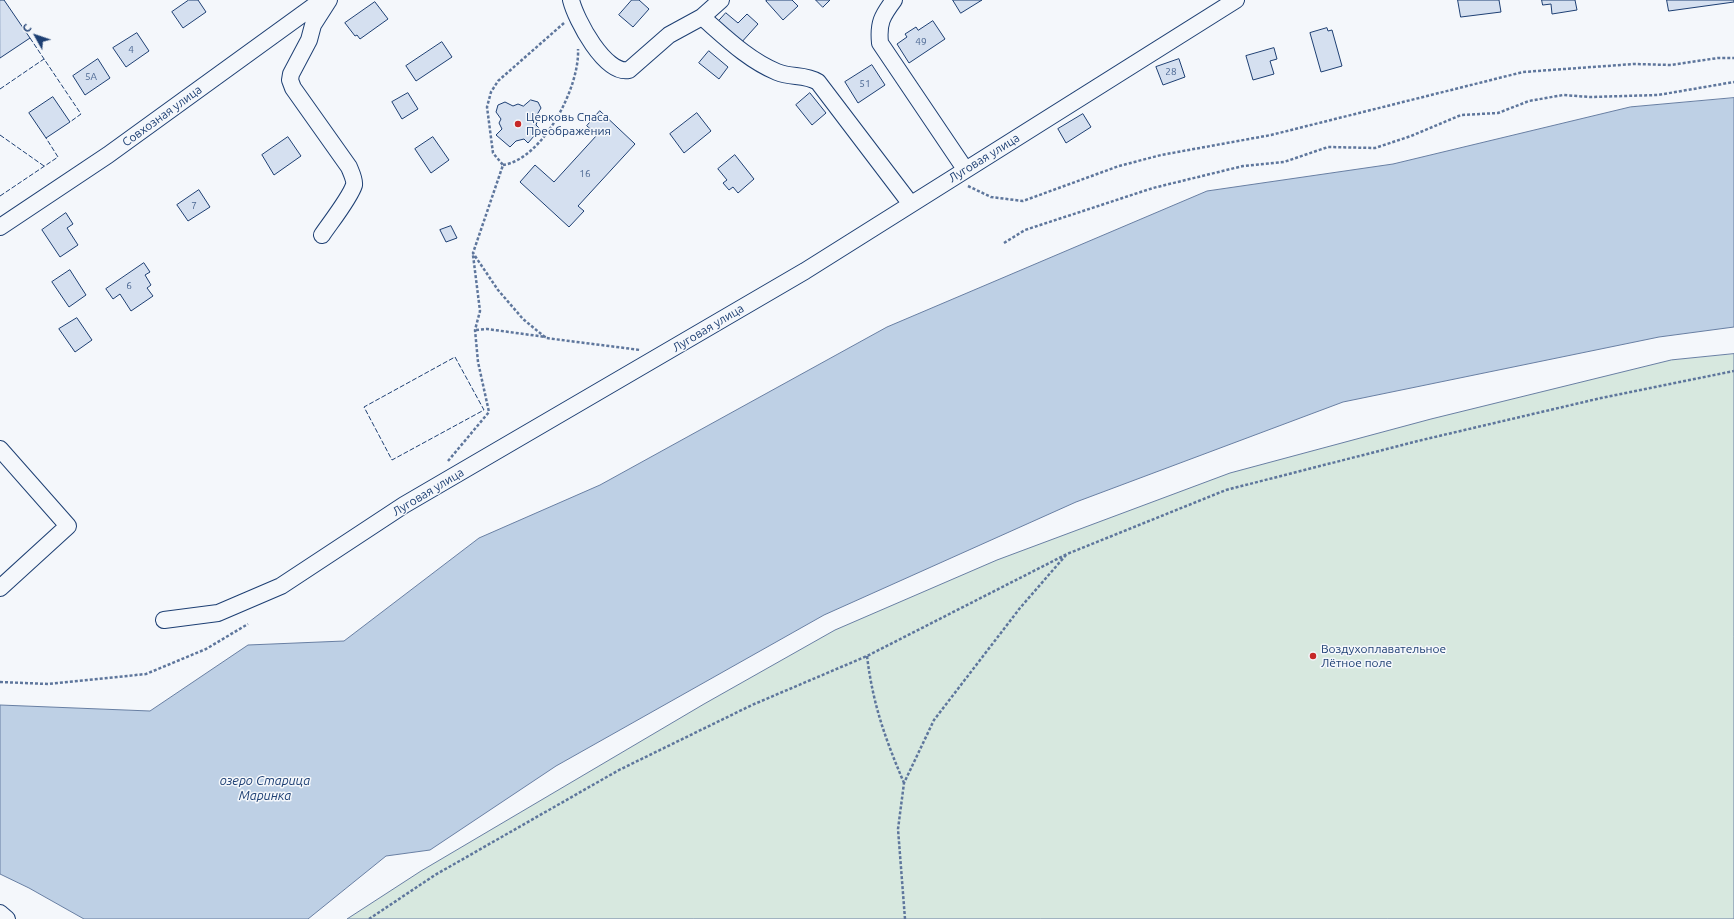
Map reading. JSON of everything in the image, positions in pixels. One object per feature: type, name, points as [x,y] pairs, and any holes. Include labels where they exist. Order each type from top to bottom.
[{"type":"street","name":"Совхозная улица","points":[[0,227],[108,155],[322,0]]},
{"type":"street","points":[[322,235],[350,193],[354,184],[349,167],[293,88],[290,80],[291,74],[309,40],[313,25],[329,0]]},
{"type":"street","points":[[572,5],[601,57],[614,67],[623,71],[630,70],[669,35],[702,17],[720,0]]},
{"type":"street","points":[[894,0],[883,14],[879,29],[880,43],[960,173]]},
{"type":"street","name":"Луговая улица","points":[[164,620],[218,613],[281,586],[404,505],[798,275],[910,203],[1236,0]]},
{"type":"street","points":[[702,17],[762,64],[777,72],[793,76],[809,76],[818,82],[910,203]]},
{"type":"street","points":[[0,449],[68,526],[0,588]]},
{"type":"street","points":[[0,913],[7,919]]},
{"type":"path","points":[[503,165],[493,153],[492,147],[488,107],[491,92],[498,81],[561,27],[572,5]]},
{"type":"path","points":[[503,165],[513,163],[529,153],[543,140],[566,101],[579,58],[578,44]]},
{"type":"path","points":[[960,173],[968,186],[991,197],[1023,201],[1119,166],[1161,155],[1271,135],[1523,72],[1634,64],[1672,65],[1718,58],[1734,58]]},
{"type":"path","points":[[1004,243],[1025,230],[1153,188],[1243,166],[1284,162],[1328,147],[1375,148],[1411,136],[1461,115],[1498,113],[1529,100],[1563,95],[1598,97],[1658,95],[1734,82]]},
{"type":"path","points":[[444,466],[489,412],[478,362],[475,330],[480,311],[473,253],[503,165]]},
{"type":"path","points":[[473,253],[498,290],[523,319],[546,338]]},
{"type":"path","points":[[475,330],[487,328],[546,338],[645,350]]},
{"type":"path","points":[[369,919],[435,875],[619,770],[752,705],[867,656],[1067,554],[1226,490],[1422,440],[1586,401],[1734,371]]},
{"type":"path","points":[[906,919],[898,829],[904,783],[934,720],[1020,608],[1067,554]]},
{"type":"path","points":[[0,682],[48,684],[146,674],[206,649],[248,624]]},
{"type":"path","points":[[867,656],[871,692],[885,738],[904,783]]},
{"type":"shaded area","name":"Воздухоплавательное Лётное поле","points":[[1734,354],[1734,919],[347,919],[421,871],[704,704],[835,630],[997,560],[1230,473],[1431,419],[1671,360]]},
{"type":"water","name":"озеро Старица Маринка","points":[[1734,98],[1734,327],[1659,337],[1343,402],[1076,502],[824,615],[556,766],[430,850],[386,856],[308,919],[84,919],[29,888],[0,874],[0,705],[150,711],[248,645],[344,641],[479,538],[600,485],[887,327],[1207,191],[1393,164],[1630,107]]},
{"type":"building","points":[[0,0],[4,0],[30,38],[0,58]]},
{"type":"building","points":[[189,0],[198,0],[206,12],[183,28],[172,12]]},
{"type":"building","points":[[632,0],[639,0],[649,9],[633,27],[619,15]]},
{"type":"building","points":[[792,0],[798,6],[783,20],[766,1]]},
{"type":"building","points":[[816,0],[830,0],[823,7]]},
{"type":"building","points":[[953,0],[982,0],[961,13]]},
{"type":"building","points":[[1458,0],[1499,0],[1501,12],[1461,17]]},
{"type":"building","points":[[1542,0],[1575,0],[1577,10],[1552,14],[1551,4],[1543,5]]},
{"type":"building","points":[[1667,0],[1734,0],[1734,2],[1669,11]]},
{"type":"building","points":[[375,2],[388,19],[360,39],[357,35],[355,36],[345,23]]},
{"type":"building","points":[[726,13],[738,23],[747,14],[758,24],[740,44],[717,23]]},
{"type":"building","points":[[933,21],[945,39],[909,63],[897,44],[907,37],[905,34],[916,27],[918,30]]},
{"type":"building","points":[[1327,28],[1328,31],[1332,30],[1342,66],[1321,72],[1310,33]]},
{"type":"building","points":[[137,33],[149,51],[126,67],[113,48]]},
{"type":"building","points":[[442,42],[452,57],[416,81],[406,66]]},
{"type":"building","points":[[1274,48],[1277,59],[1270,61],[1274,74],[1253,80],[1246,56]]},
{"type":"building","points":[[709,51],[728,67],[719,79],[699,63]]},
{"type":"building","points":[[98,59],[110,78],[85,95],[73,76]]},
{"type":"building","points":[[1179,59],[1185,77],[1163,85],[1156,67]]},
{"type":"building","points":[[872,65],[885,85],[858,103],[845,82]]},
{"type":"building","points":[[408,93],[418,109],[402,119],[392,102]]},
{"type":"building","points":[[810,93],[826,113],[812,125],[796,105]]},
{"type":"building","points":[[53,97],[70,122],[46,138],[29,113]]},
{"type":"building","name":"Церковь Спаса Преображения","points":[[531,100],[538,102],[541,108],[535,118],[537,122],[536,125],[540,129],[528,143],[524,139],[516,141],[510,147],[496,135],[502,129],[499,123],[501,119],[496,112],[498,105],[505,102],[513,106],[518,104],[523,106]]},
{"type":"building","points":[[600,111],[635,144],[578,206],[584,211],[569,227],[520,182],[535,165],[554,182],[597,135],[587,126]]},
{"type":"building","points":[[697,113],[711,131],[684,153],[670,134]]},
{"type":"building","points":[[1083,114],[1091,127],[1066,143],[1058,129]]},
{"type":"building","points":[[288,137],[301,156],[274,175],[262,155]]},
{"type":"building","points":[[433,137],[449,160],[431,173],[415,149]]},
{"type":"building","points":[[735,155],[754,179],[738,193],[733,187],[729,190],[723,183],[727,180],[718,169]]},
{"type":"building","points":[[199,190],[210,207],[188,221],[177,205]]},
{"type":"building","points":[[66,213],[73,224],[67,228],[78,245],[60,257],[42,230]]},
{"type":"building","points":[[451,226],[457,238],[446,242],[440,230]]},
{"type":"building","points":[[144,263],[150,272],[145,275],[151,285],[147,288],[153,296],[131,311],[120,294],[113,299],[106,289]]},
{"type":"building","points":[[70,270],[86,295],[69,307],[52,282]]},
{"type":"building","points":[[77,318],[92,340],[75,352],[59,329]]},
{"type":"fence","points":[[30,38],[81,114],[70,122]]},
{"type":"fence","points":[[0,89],[44,59]]},
{"type":"fence","points":[[0,135],[44,166]]},
{"type":"fence","points":[[0,196],[58,157],[46,138]]},
{"type":"fence","points":[[455,357],[484,410],[392,460],[364,407],[455,357]]},
{"type":"place","name":"Церковь Спаса Преображения","points":[[518,124]]},
{"type":"place","name":"Воздухоплавательное Лётное поле","points":[[1313,656]]}]
